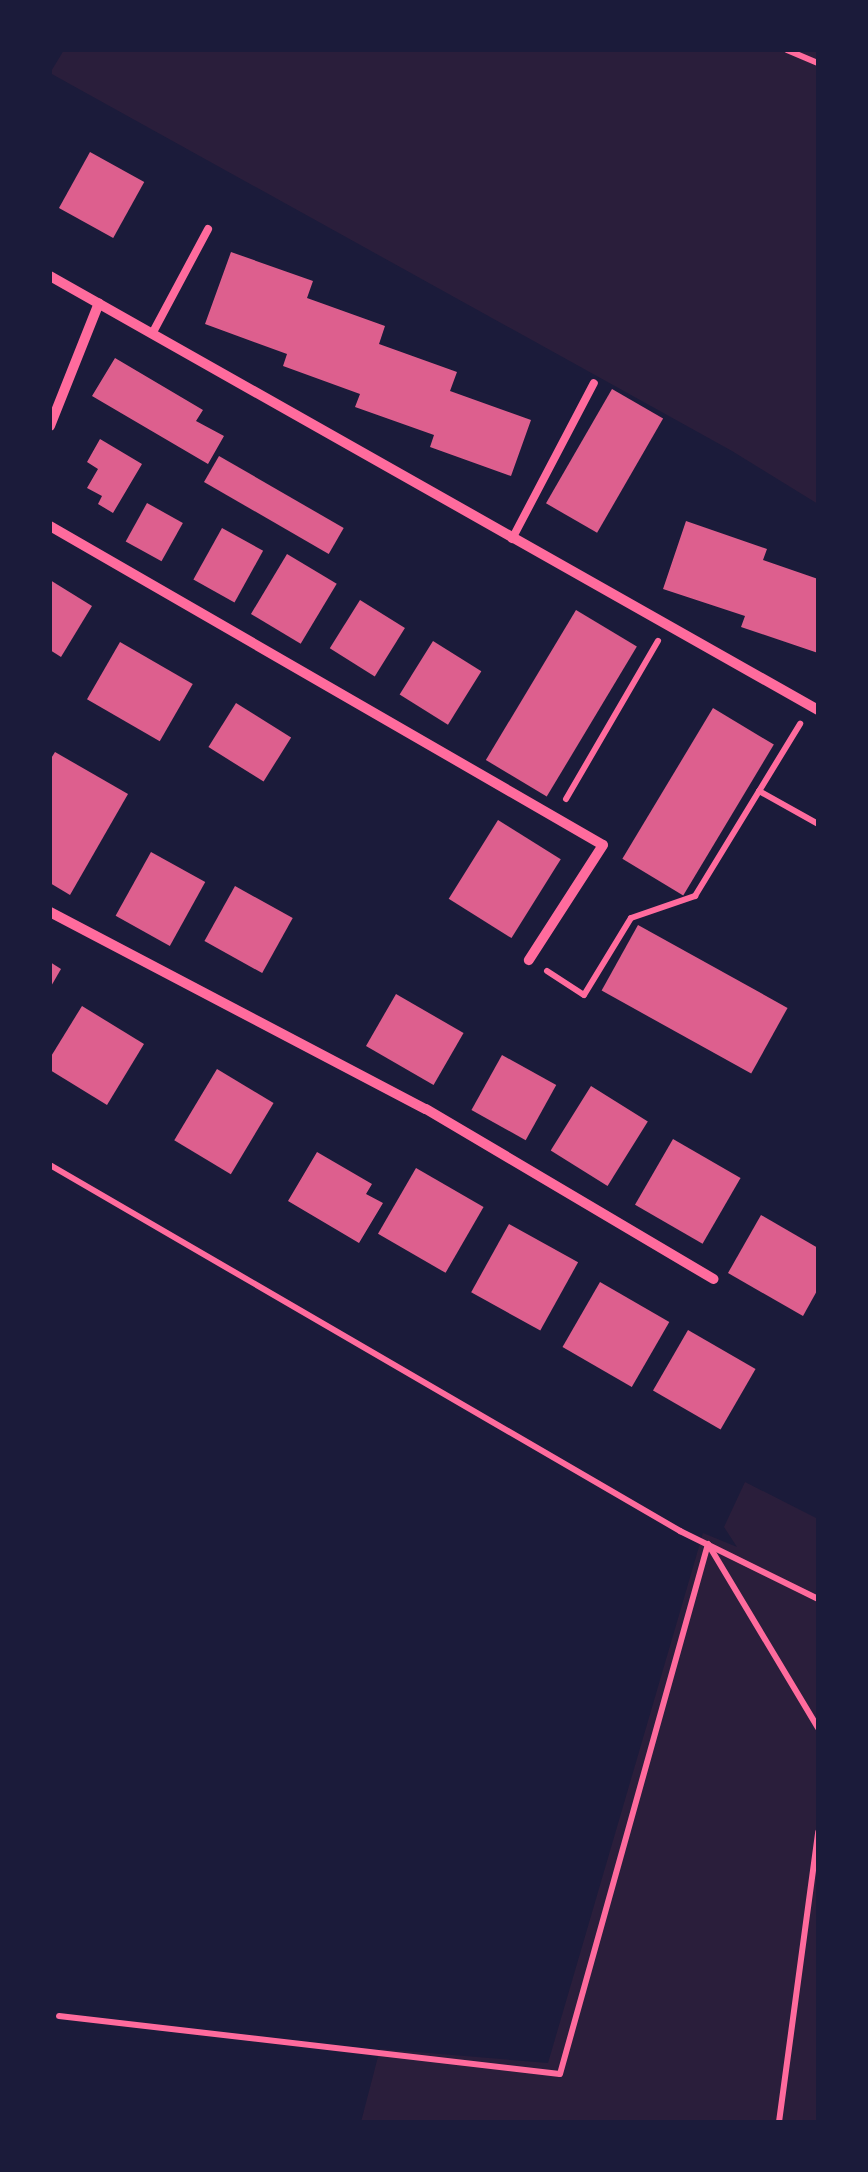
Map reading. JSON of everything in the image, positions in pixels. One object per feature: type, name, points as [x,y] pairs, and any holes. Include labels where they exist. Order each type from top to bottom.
[{"type":"street","points":[[50,276],[814,708]]},
{"type":"street","points":[[50,426],[98,304]]},
{"type":"street","points":[[50,526],[603,845],[529,960]]},
{"type":"street","points":[[50,912],[426,1109],[713,1279]]},
{"type":"lane","points":[[152,334],[208,229]]},
{"type":"lane","points":[[512,540],[594,383]]},
{"type":"path","points":[[788,50],[818,63]]},
{"type":"path","points":[[556,816],[666,627]]},
{"type":"path","points":[[529,960],[584,995],[631,918],[695,896],[814,708]]},
{"type":"path","points":[[760,791],[818,824]]},
{"type":"path","points":[[50,1165],[708,1544],[818,1599]]},
{"type":"path","points":[[708,1544],[818,1728]]},
{"type":"path","points":[[60,2016],[560,2074],[708,1544]]},
{"type":"path","points":[[778,2122],[818,1832]]},
{"type":"shaded area","points":[[64,50],[818,50],[818,504],[732,451],[50,73]]},
{"type":"shaded area","points":[[745,1482],[818,1519],[818,2122],[361,2122],[380,2049],[548,2063],[703,1533],[737,1547],[724,1527]]},
{"type":"building","points":[[90,152],[144,182],[113,238],[59,208]]},
{"type":"building","points":[[231,252],[313,281],[307,298],[385,326],[379,344],[457,372],[450,391],[531,420],[511,476],[430,447],[434,435],[355,407],[360,394],[283,366],[287,354],[205,324]]},
{"type":"building","points":[[115,358],[203,410],[196,421],[224,436],[208,464],[92,396]]},
{"type":"building","points":[[612,389],[663,419],[597,533],[546,503]]},
{"type":"building","points":[[100,439],[142,464],[113,513],[98,504],[102,496],[87,488],[98,469],[87,462]]},
{"type":"building","points":[[219,456],[344,528],[329,554],[204,482]]},
{"type":"building","points":[[147,503],[183,523],[162,561],[126,541]]},
{"type":"building","points":[[686,521],[767,549],[763,560],[818,579],[818,653],[741,627],[745,616],[663,589]]},
{"type":"building","points":[[222,528],[263,551],[235,602],[193,580]]},
{"type":"building","points":[[287,554],[337,584],[301,644],[251,614]]},
{"type":"building","points":[[50,580],[92,606],[61,657],[50,650]]},
{"type":"building","points":[[360,600],[405,628],[375,676],[330,648]]},
{"type":"building","points":[[576,610],[637,647],[547,797],[486,760]]},
{"type":"building","points":[[433,641],[481,671],[448,725],[400,694]]},
{"type":"building","points":[[120,642],[193,684],[160,741],[87,699]]},
{"type":"building","points":[[236,703],[291,737],[264,782],[208,747]]},
{"type":"building","points":[[713,708],[774,745],[683,895],[622,859]]},
{"type":"building","points":[[55,752],[128,794],[70,895],[50,883],[50,760]]},
{"type":"building","points":[[498,820],[561,859],[511,938],[449,899]]},
{"type":"building","points":[[151,852],[205,882],[170,946],[116,916]]},
{"type":"building","points":[[235,886],[293,918],[262,973],[204,941]]},
{"type":"building","points":[[638,925],[788,1008],[751,1073],[602,991]]},
{"type":"building","points":[[50,962],[61,969],[50,988]]},
{"type":"building","points":[[396,994],[464,1033],[434,1085],[366,1046]]},
{"type":"building","points":[[82,1006],[144,1044],[107,1105],[50,1070],[50,1058]]},
{"type":"building","points":[[502,1055],[556,1085],[526,1140],[471,1110]]},
{"type":"building","points":[[217,1069],[274,1103],[231,1174],[174,1140]]},
{"type":"building","points":[[591,1086],[648,1122],[608,1186],[551,1150]]},
{"type":"building","points":[[673,1139],[741,1178],[703,1244],[635,1205]]},
{"type":"building","points":[[317,1152],[372,1184],[366,1194],[383,1203],[359,1243],[288,1201]]},
{"type":"building","points":[[416,1168],[484,1207],[446,1273],[378,1234]]},
{"type":"building","points":[[761,1215],[818,1248],[818,1289],[803,1316],[728,1273]]},
{"type":"building","points":[[509,1224],[578,1262],[540,1331],[471,1292]]},
{"type":"building","points":[[600,1282],[669,1322],[632,1387],[562,1347]]},
{"type":"building","points":[[688,1330],[756,1369],[721,1430],[653,1391]]}]
